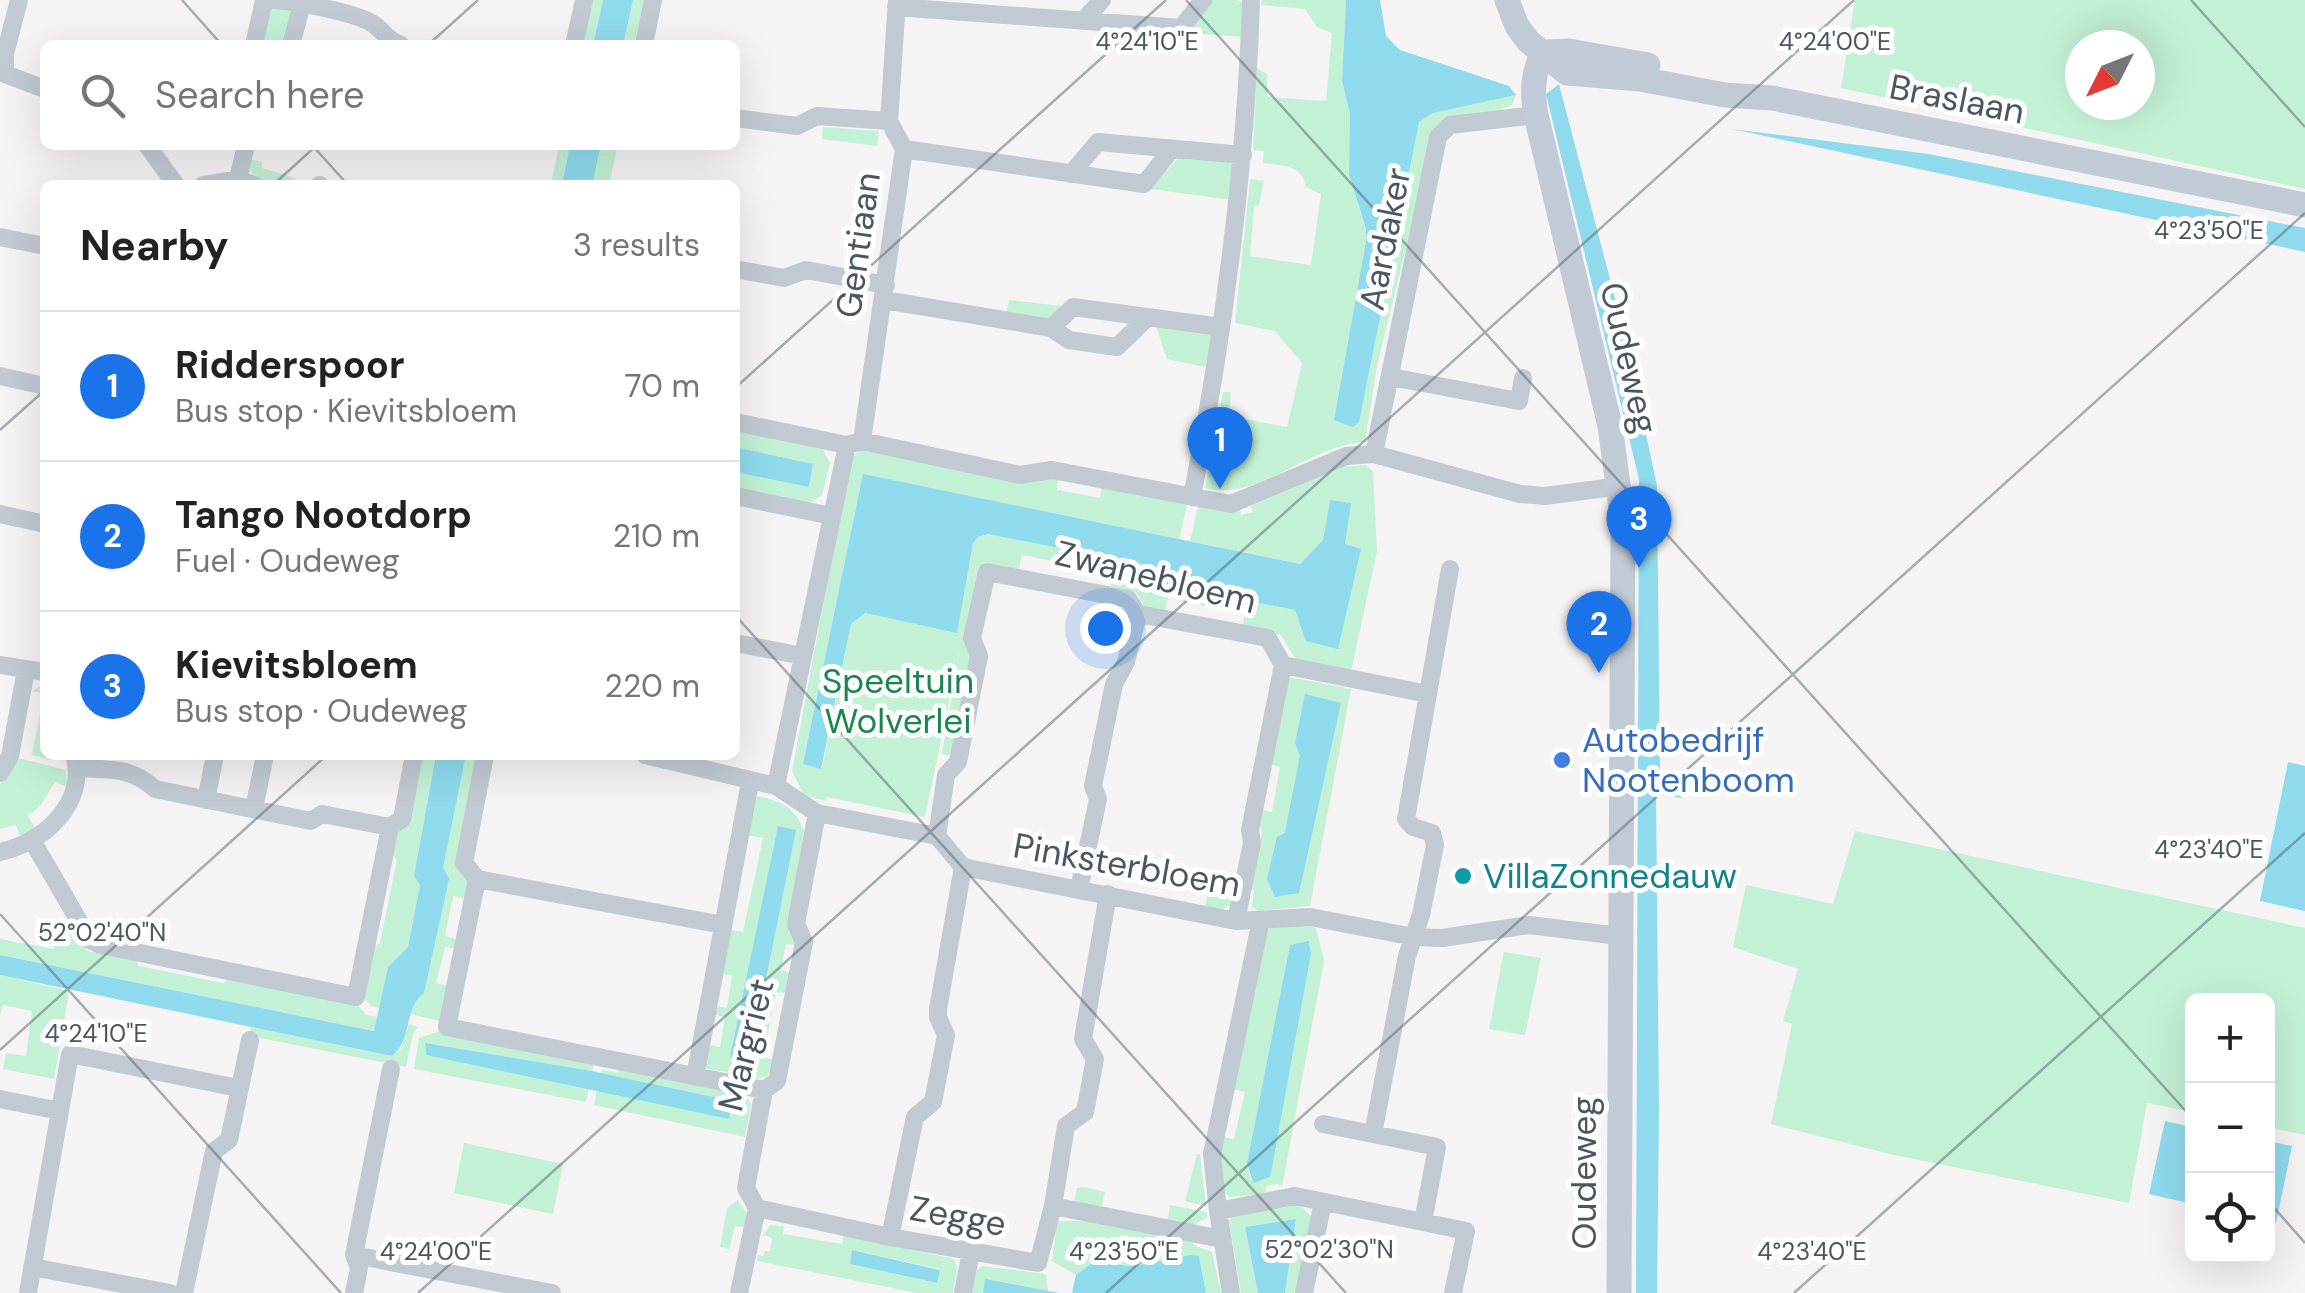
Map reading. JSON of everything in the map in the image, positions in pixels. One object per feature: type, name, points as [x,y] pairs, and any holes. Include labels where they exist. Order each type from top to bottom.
[{"type":"street","points":[[19,0],[5,54],[5,74],[40,86]]},
{"type":"street","points":[[255,40],[264,0]]},
{"type":"street","points":[[272,0],[303,0],[376,25],[389,40]]},
{"type":"street","points":[[292,40],[303,0]]},
{"type":"street","points":[[575,40],[584,0]]},
{"type":"street","points":[[645,40],[653,0]]},
{"type":"street","points":[[1083,21],[1102,0]]},
{"type":"street","points":[[896,4],[1181,28],[1202,0]]},
{"type":"street","points":[[1192,497],[1221,327],[1243,155],[1251,0]]},
{"type":"street","points":[[1507,0],[1517,26],[1528,41],[1544,52]]},
{"type":"street","name":"Gentiaan","points":[[776,786],[832,516],[854,443],[885,292],[904,149],[890,121],[896,4]]},
{"type":"street","name":"Braslaan","points":[[1544,52],[1567,72],[1772,98],[2305,204]]},
{"type":"street","name":"Oudeweg","points":[[1544,52],[1532,92],[1536,115],[1610,426],[1620,486],[1624,565],[1619,1293]]},
{"type":"street","name":"Aardaker","points":[[1374,454],[1442,130],[1450,125],[1536,115]]},
{"type":"street","points":[[740,119],[797,126],[817,116],[890,121]]},
{"type":"street","points":[[1071,174],[1098,142],[1243,155]]},
{"type":"street","points":[[904,149],[1144,184],[1172,149]]},
{"type":"street","points":[[152,150],[172,180]]},
{"type":"street","points":[[246,150],[246,180]]},
{"type":"street","points":[[0,237],[40,245]]},
{"type":"street","points":[[740,270],[784,278],[806,270],[885,292],[1051,328],[1069,340],[1117,347],[1148,316]]},
{"type":"street","points":[[1051,328],[1073,306],[1221,327]]},
{"type":"street","points":[[0,376],[40,385]]},
{"type":"street","points":[[1391,376],[1519,401],[1523,378]]},
{"type":"street","points":[[740,423],[1020,474],[1052,470],[1231,504],[1346,456],[1374,454],[1520,494],[1546,496],[1620,486]]},
{"type":"street","points":[[740,497],[832,516]]},
{"type":"street","points":[[0,514],[40,523]]},
{"type":"street","points":[[1372,1134],[1435,845],[1432,834],[1413,828],[1406,819],[1450,568]]},
{"type":"street","name":"Zwanebloem","points":[[937,836],[946,775],[958,762],[978,656],[972,638],[987,572],[1128,599],[1138,614],[1268,638],[1283,665],[1428,694]]},
{"type":"street","points":[[1079,890],[1098,799],[1092,786],[1114,684],[1126,662],[1138,614]]},
{"type":"street","points":[[740,643],[803,656]]},
{"type":"street","points":[[0,665],[36,671],[10,756],[0,773]]},
{"type":"street","points":[[1236,921],[1283,665]]},
{"type":"street","points":[[206,800],[215,760]]},
{"type":"street","points":[[254,810],[265,760]]},
{"type":"street","points":[[0,852],[32,842],[50,828],[71,800],[76,762],[140,775],[155,789],[311,822],[322,814],[390,827],[402,820],[413,760]]},
{"type":"street","points":[[484,760],[464,864],[477,879],[723,925]]},
{"type":"street","points":[[664,760],[776,786],[818,813],[937,836]]},
{"type":"street","points":[[695,1076],[750,782]]},
{"type":"street","name":"Margriet","points":[[738,1293],[756,1208],[746,1188],[764,1090],[776,1080],[804,942],[796,924],[818,813]]},
{"type":"street","points":[[32,842],[90,940],[356,997],[390,827]]},
{"type":"street","name":"Pinksterbloem","points":[[937,836],[963,868],[1236,921],[1310,917],[1414,937],[1442,938],[1529,925],[1619,936]]},
{"type":"street","points":[[890,1238],[915,1117],[933,1102],[946,1035],[938,1009],[963,868]]},
{"type":"street","points":[[477,879],[447,1027],[764,1090]]},
{"type":"street","points":[[1053,1206],[1066,1126],[1085,1112],[1095,1060],[1083,1040],[1108,894]]},
{"type":"street","points":[[1231,1293],[1212,1154],[1260,920]]},
{"type":"street","points":[[184,1293],[214,1151],[229,1140],[250,1040]]},
{"type":"street","points":[[28,1293],[70,1054],[238,1088]]},
{"type":"street","points":[[354,1293],[359,1268],[354,1254],[390,1069]]},
{"type":"street","points":[[0,1100],[60,1111]]},
{"type":"street","points":[[1323,1124],[1437,1147],[1423,1222]]},
{"type":"street","points":[[1218,1211],[1295,1196],[1466,1231],[1453,1293]]},
{"type":"street","points":[[1304,1293],[1323,1202]]},
{"type":"street","name":"Zegge","points":[[756,1208],[890,1238],[1038,1263],[1053,1206],[1222,1239]]},
{"type":"street","points":[[963,1293],[971,1252]]},
{"type":"street","points":[[354,1254],[552,1293]]},
{"type":"street","points":[[32,1267],[170,1293]]},
{"type":"green space","points":[[591,0],[603,0],[594,40],[582,40]]},
{"type":"green space","points":[[633,0],[648,0],[640,40],[624,40]]},
{"type":"green space","points":[[1211,0],[1243,3],[1246,37],[1186,33]]},
{"type":"green space","points":[[1262,0],[1346,0],[1342,81],[1350,113],[1349,174],[1366,241],[1334,420],[1419,122],[1433,113],[1516,95],[1512,105],[1434,135],[1377,365],[1365,442],[1344,445],[1264,480],[1225,490],[1205,488],[1223,392],[1231,392],[1229,416],[1287,427],[1302,363],[1275,331],[1235,323],[1250,179],[1264,181],[1259,205],[1254,207],[1250,256],[1311,265],[1321,194],[1306,187],[1296,170],[1263,163],[1264,151],[1253,150],[1257,68],[1267,74],[1268,97],[1326,101],[1332,33],[1317,27],[1305,9],[1261,5]]},
{"type":"green space","points":[[1855,0],[2305,0],[2305,189],[1841,88]]},
{"type":"green space","points":[[274,5],[289,8],[292,17],[285,40],[261,40]]},
{"type":"green space","points":[[823,127],[879,131],[877,146],[822,139]]},
{"type":"green space","points":[[558,150],[569,150],[563,180],[552,180]]},
{"type":"green space","points":[[600,150],[617,150],[610,180],[593,180]]},
{"type":"green space","points":[[1179,157],[1231,162],[1235,170],[1232,200],[1151,189]]},
{"type":"green space","points":[[250,159],[262,162],[262,168],[296,180],[260,180],[250,171]]},
{"type":"green space","points":[[1009,300],[1062,306],[1051,320],[1006,314]]},
{"type":"green space","points":[[1155,323],[1211,334],[1210,368],[1167,359]]},
{"type":"green space","points":[[740,429],[821,446],[830,463],[822,495],[810,503],[740,489],[740,473],[809,487],[813,464],[740,448]]},
{"type":"green space","name":"Speeltuin Wolverlei","points":[[861,450],[1029,483],[1058,478],[1057,490],[1100,498],[1102,486],[1187,505],[1179,539],[863,475],[803,764],[822,768],[851,624],[978,537],[989,534],[1146,565],[1171,585],[1165,612],[1145,607],[1136,593],[1111,586],[1113,573],[1022,555],[1019,569],[983,562],[967,635],[972,655],[952,756],[942,754],[960,649],[925,817],[804,795],[792,771],[848,471]]},
{"type":"green space","points":[[1366,465],[1373,471],[1377,551],[1351,672],[1296,660],[1281,635],[1243,626],[1245,613],[1178,601],[1181,587],[1295,610],[1361,550],[1345,544],[1330,500],[1323,540],[1300,564],[1190,541],[1198,507],[1239,509],[1241,515],[1253,512],[1251,506],[1341,467]]},
{"type":"green space","points":[[1289,677],[1351,689],[1310,906],[1258,911],[1252,907],[1254,890],[1249,889],[1262,833],[1261,810],[1272,812],[1280,767],[1270,764]]},
{"type":"green space","points":[[40,714],[40,757],[32,755]]},
{"type":"green space","points":[[18,758],[66,770],[67,787],[55,782],[40,806],[28,816],[35,828],[21,836],[15,825],[0,829],[0,784]]},
{"type":"green space","points":[[420,760],[435,760],[414,876],[420,885],[408,947],[388,967],[379,1008],[363,997],[373,947],[380,943],[397,860],[392,854]]},
{"type":"green space","points":[[465,760],[479,760],[470,884],[467,899],[453,896],[445,936],[459,940],[456,949],[445,947],[436,983],[449,986],[444,1022],[411,1014]]},
{"type":"green space","points":[[756,796],[786,806],[804,831],[789,925],[797,945],[786,944],[781,970],[789,972],[786,993],[776,992],[763,1057],[774,1060],[767,1077],[759,1078],[703,1068],[704,1044],[720,1047],[725,1017],[712,1014],[713,1005],[727,1008],[732,976],[718,973],[728,929],[743,932],[763,838],[746,835]]},
{"type":"green space","points":[[1855,831],[2305,928],[2305,1135],[2275,1129],[2275,993],[2185,993],[2185,1111],[2147,1103],[2129,1203],[1890,1154],[1771,1124],[1792,1024],[1783,1021],[1798,969],[1733,947],[1746,885],[1833,904]]},
{"type":"green space","points":[[1209,889],[1233,894],[1231,905],[1221,910],[1205,907]]},
{"type":"green space","points":[[69,920],[87,951],[223,983],[228,979],[358,1005],[366,1015],[378,1017],[375,1031],[0,955],[0,939],[54,949],[59,926]]},
{"type":"green space","points":[[1271,928],[1316,928],[1324,961],[1282,1187],[1266,1186],[1266,1194],[1229,1197],[1220,1176],[1223,1137],[1234,1139],[1245,1092],[1233,1089],[1264,934]],"holes":[[[1310,942],[1270,1177],[1251,1181],[1247,1163],[1290,946]]]},
{"type":"green space","points":[[1504,952],[1541,958],[1525,1035],[1489,1029]]},
{"type":"green space","points":[[0,975],[69,991],[54,1079],[3,1069],[6,1053],[26,1056],[32,1011],[3,1005],[0,1015]]},
{"type":"green space","points":[[409,1024],[418,1027],[413,1033],[406,1067],[250,1036],[251,1027],[392,1056],[400,1050]]},
{"type":"green space","points":[[441,1031],[594,1061],[592,1071],[425,1043],[426,1055],[589,1087],[586,1102],[414,1069],[419,1038]]},
{"type":"green space","points":[[620,1068],[743,1092],[751,1104],[745,1137],[594,1105],[597,1089],[729,1118],[731,1101],[601,1073],[618,1073]]},
{"type":"green space","points":[[464,1143],[563,1164],[553,1214],[454,1193]]},
{"type":"green space","points":[[1200,1154],[1206,1206],[1185,1201]]},
{"type":"green space","points":[[1077,1188],[1105,1192],[1101,1209],[1074,1204]]},
{"type":"green space","points":[[738,1200],[747,1214],[745,1227],[735,1226],[729,1249],[720,1247],[727,1208]]},
{"type":"green space","points":[[1170,1205],[1207,1212],[1207,1218],[1196,1223],[1195,1229],[1167,1223]]},
{"type":"green space","points":[[1300,1205],[1311,1216],[1296,1293],[1285,1293],[1296,1219],[1245,1227],[1258,1293],[1241,1293],[1229,1221],[1235,1215]]},
{"type":"green space","points":[[1057,1221],[1087,1221],[1192,1241],[1193,1245],[1212,1252],[1221,1293],[1206,1293],[1199,1256],[1134,1266],[1092,1263],[1076,1275],[1052,1261]]},
{"type":"green space","points":[[770,1225],[784,1226],[783,1234],[842,1244],[844,1235],[954,1259],[957,1268],[953,1293],[917,1293],[757,1261],[758,1255],[770,1251],[772,1238],[763,1235]],"holes":[[[853,1250],[940,1269],[936,1283],[850,1264]]]},
{"type":"green space","points":[[982,1266],[1046,1274],[1048,1291],[986,1280],[983,1293],[972,1293],[976,1271]]},
{"type":"water","points":[[603,0],[633,0],[624,40],[594,40]]},
{"type":"water","points":[[1346,0],[1380,0],[1386,36],[1400,50],[1509,86],[1516,95],[1433,113],[1419,122],[1359,422],[1353,427],[1334,420],[1366,241],[1349,174],[1350,114],[1342,81]]},
{"type":"water","points":[[1559,84],[1627,344],[1657,486],[1660,775],[1684,780],[1682,798],[1656,795],[1657,1293],[1636,1293],[1639,479],[1546,94]]},
{"type":"water","points":[[1732,129],[1929,154],[2305,228],[2305,252]]},
{"type":"water","points":[[569,150],[600,150],[593,180],[563,180]]},
{"type":"water","points":[[740,448],[813,464],[809,487],[740,473]]},
{"type":"water","points":[[863,474],[1300,564],[1323,540],[1330,500],[1351,503],[1345,544],[1361,549],[1338,649],[1306,641],[1295,610],[1165,584],[1146,565],[988,534],[973,543],[957,633],[866,613],[851,624],[821,769],[803,764]]},
{"type":"water","points":[[1305,694],[1341,703],[1299,893],[1275,897],[1267,879],[1277,837],[1285,833],[1300,755],[1295,743]]},
{"type":"water","points":[[435,760],[465,760],[443,867],[449,879],[424,993],[417,999],[403,1042],[392,1056],[0,975],[0,955],[374,1031],[388,967],[408,947],[420,885],[414,876]]},
{"type":"water","points":[[2288,762],[2305,766],[2305,911],[2260,901]]},
{"type":"water","points":[[778,826],[796,830],[749,1063],[730,1057]]},
{"type":"water","points":[[1309,941],[1311,954],[1271,1173],[1270,1177],[1253,1183],[1247,1163],[1290,945]]},
{"type":"water","points":[[425,1043],[592,1071],[732,1101],[729,1119],[426,1055]]},
{"type":"water","points":[[2165,1121],[2185,1125],[2185,1202],[2149,1194]]},
{"type":"water","points":[[2275,1142],[2292,1146],[2275,1223]]},
{"type":"water","points":[[1296,1219],[1285,1293],[1258,1293],[1245,1227]]},
{"type":"water","points":[[852,1250],[940,1270],[937,1283],[850,1264]]},
{"type":"water","points":[[1199,1256],[1206,1293],[1072,1293],[1076,1275],[1092,1263],[1134,1266]]},
{"type":"water","points":[[985,1279],[1059,1293],[983,1293]]},
{"type":"place","name":"Ridderspoor","points":[[1220,489]]},
{"type":"place","name":"Kievitsbloem","points":[[1639,568]]},
{"type":"place","name":"Tango Nootdorp","points":[[1599,673]]},
{"type":"place","name":"Autobedrijf Nootenboom","points":[[1562,760]]},
{"type":"place","name":"VillaZonnedauw","points":[[1463,876]]}]
